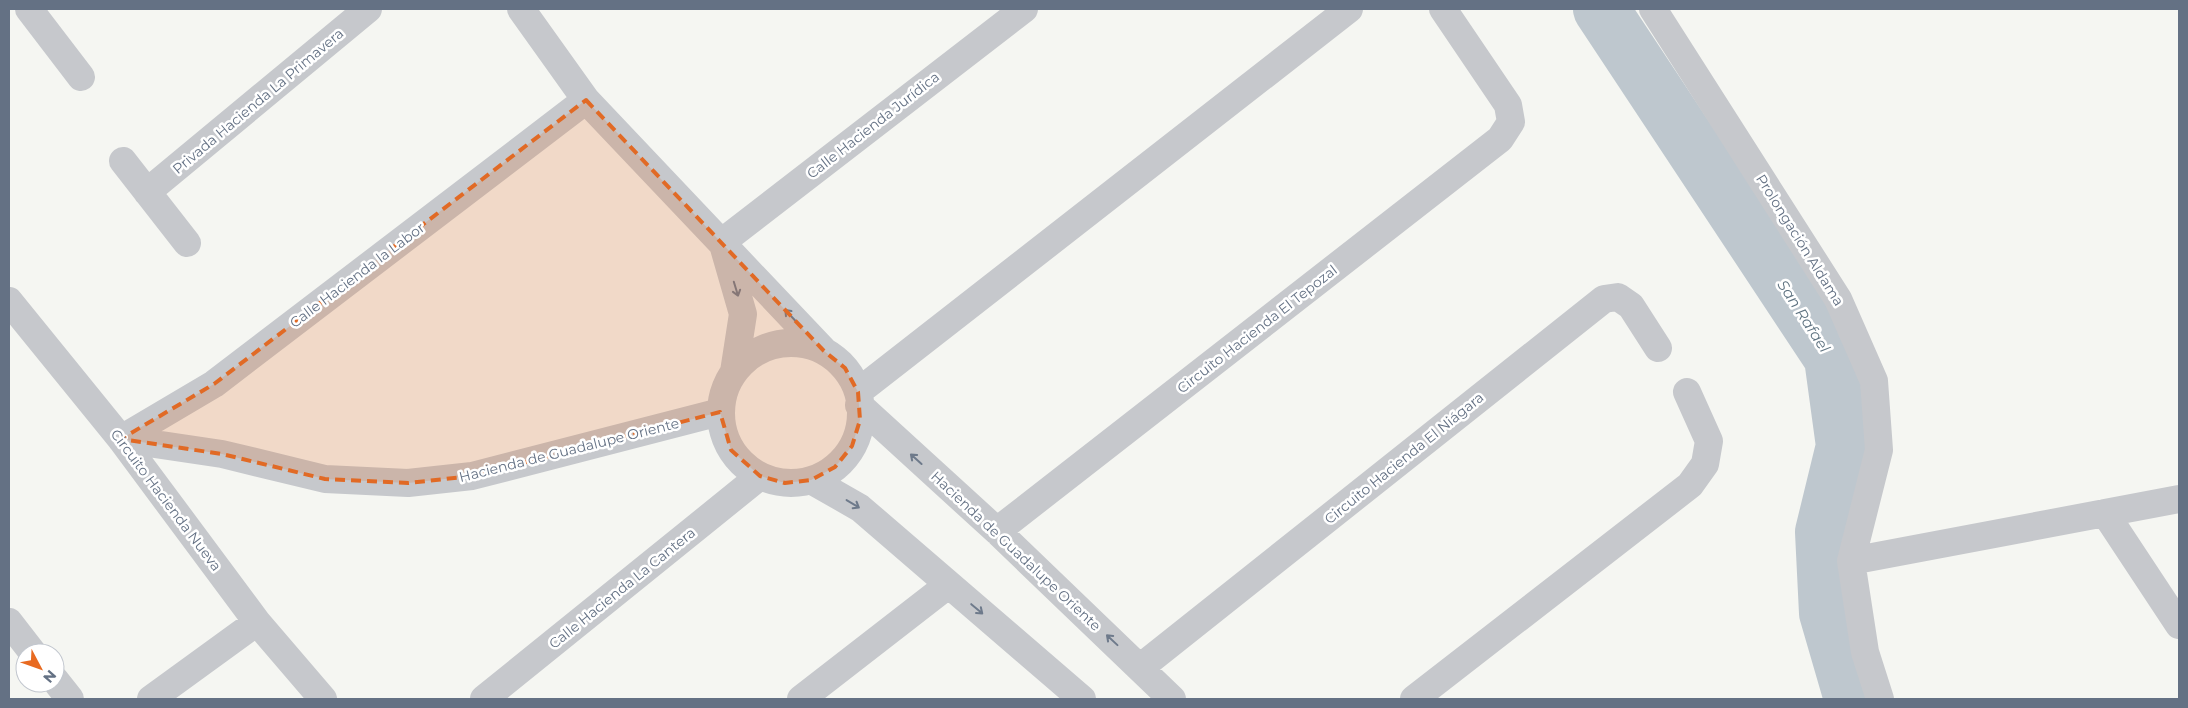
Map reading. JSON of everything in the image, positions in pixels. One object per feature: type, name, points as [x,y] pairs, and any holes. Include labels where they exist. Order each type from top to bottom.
[{"type":"street","name":"Privada Hacienda La Primavera","points":[[147,192],[368,9]]},
{"type":"street","points":[[521,9],[586,100],[824,351],[845,368],[858,399],[860,420],[852,446],[835,467],[811,480],[785,483],[760,476],[744,465],[731,450],[723,432],[720,412],[724,391],[734,372],[752,354],[775,344],[800,342],[824,351]]},
{"type":"street","name":"Calle Hacienda Jurídica","points":[[722,242],[1024,9]]},
{"type":"street","points":[[858,399],[1349,9]]},
{"type":"street","name":"Circuito Hacienda El Tepozal","points":[[997,531],[1500,139],[1511,122],[1508,104],[1443,9]]},
{"type":"street","name":"Prolongación Aldama","points":[[1653,9],[1838,299],[1874,382],[1879,450],[1851,561],[1865,652],[1880,699]]},
{"type":"street","points":[[39,13],[81,77]]},
{"type":"street","name":"Calle Hacienda la Labor","points":[[121,438],[214,384],[586,100]]},
{"type":"street","points":[[123,161],[187,243]]},
{"type":"street","points":[[722,242],[743,314],[734,372]]},
{"type":"street","name":"Circuito Hacienda El Niágara","points":[[1141,668],[1604,299],[1618,297],[1631,306],[1658,348]]},
{"type":"street","name":"Circuito Hacienda Nueva","points":[[9,301],[121,438],[257,622],[323,699]]},
{"type":"street","points":[[1414,699],[1690,485],[1705,464],[1709,441],[1687,392]]},
{"type":"street","name":"Hacienda de Guadalupe Oriente","points":[[858,399],[1172,699]]},
{"type":"street","name":"Hacienda de Guadalupe Oriente","points":[[121,438],[222,454],[325,479],[408,483],[472,476],[720,412]]},
{"type":"street","name":"Calle Hacienda La Cantera","points":[[484,699],[760,476]]},
{"type":"street","points":[[811,480],[860,508],[1082,699]]},
{"type":"street","points":[[1851,561],[2179,499]]},
{"type":"street","points":[[2105,513],[2179,625]]},
{"type":"street","points":[[801,699],[948,585]]},
{"type":"street","points":[[9,622],[25,643]]},
{"type":"street","points":[[151,699],[257,622]]},
{"type":"highlighted area","points":[[586,100],[824,351],[845,368],[858,392],[860,420],[852,446],[835,467],[811,480],[785,483],[760,476],[731,450],[720,412],[472,476],[408,483],[325,479],[222,454],[121,439],[214,384]]},
{"type":"waterway","name":"San Rafael","points":[[1601,9],[1832,358],[1844,446],[1823,532],[1827,613],[1852,699]]}]
